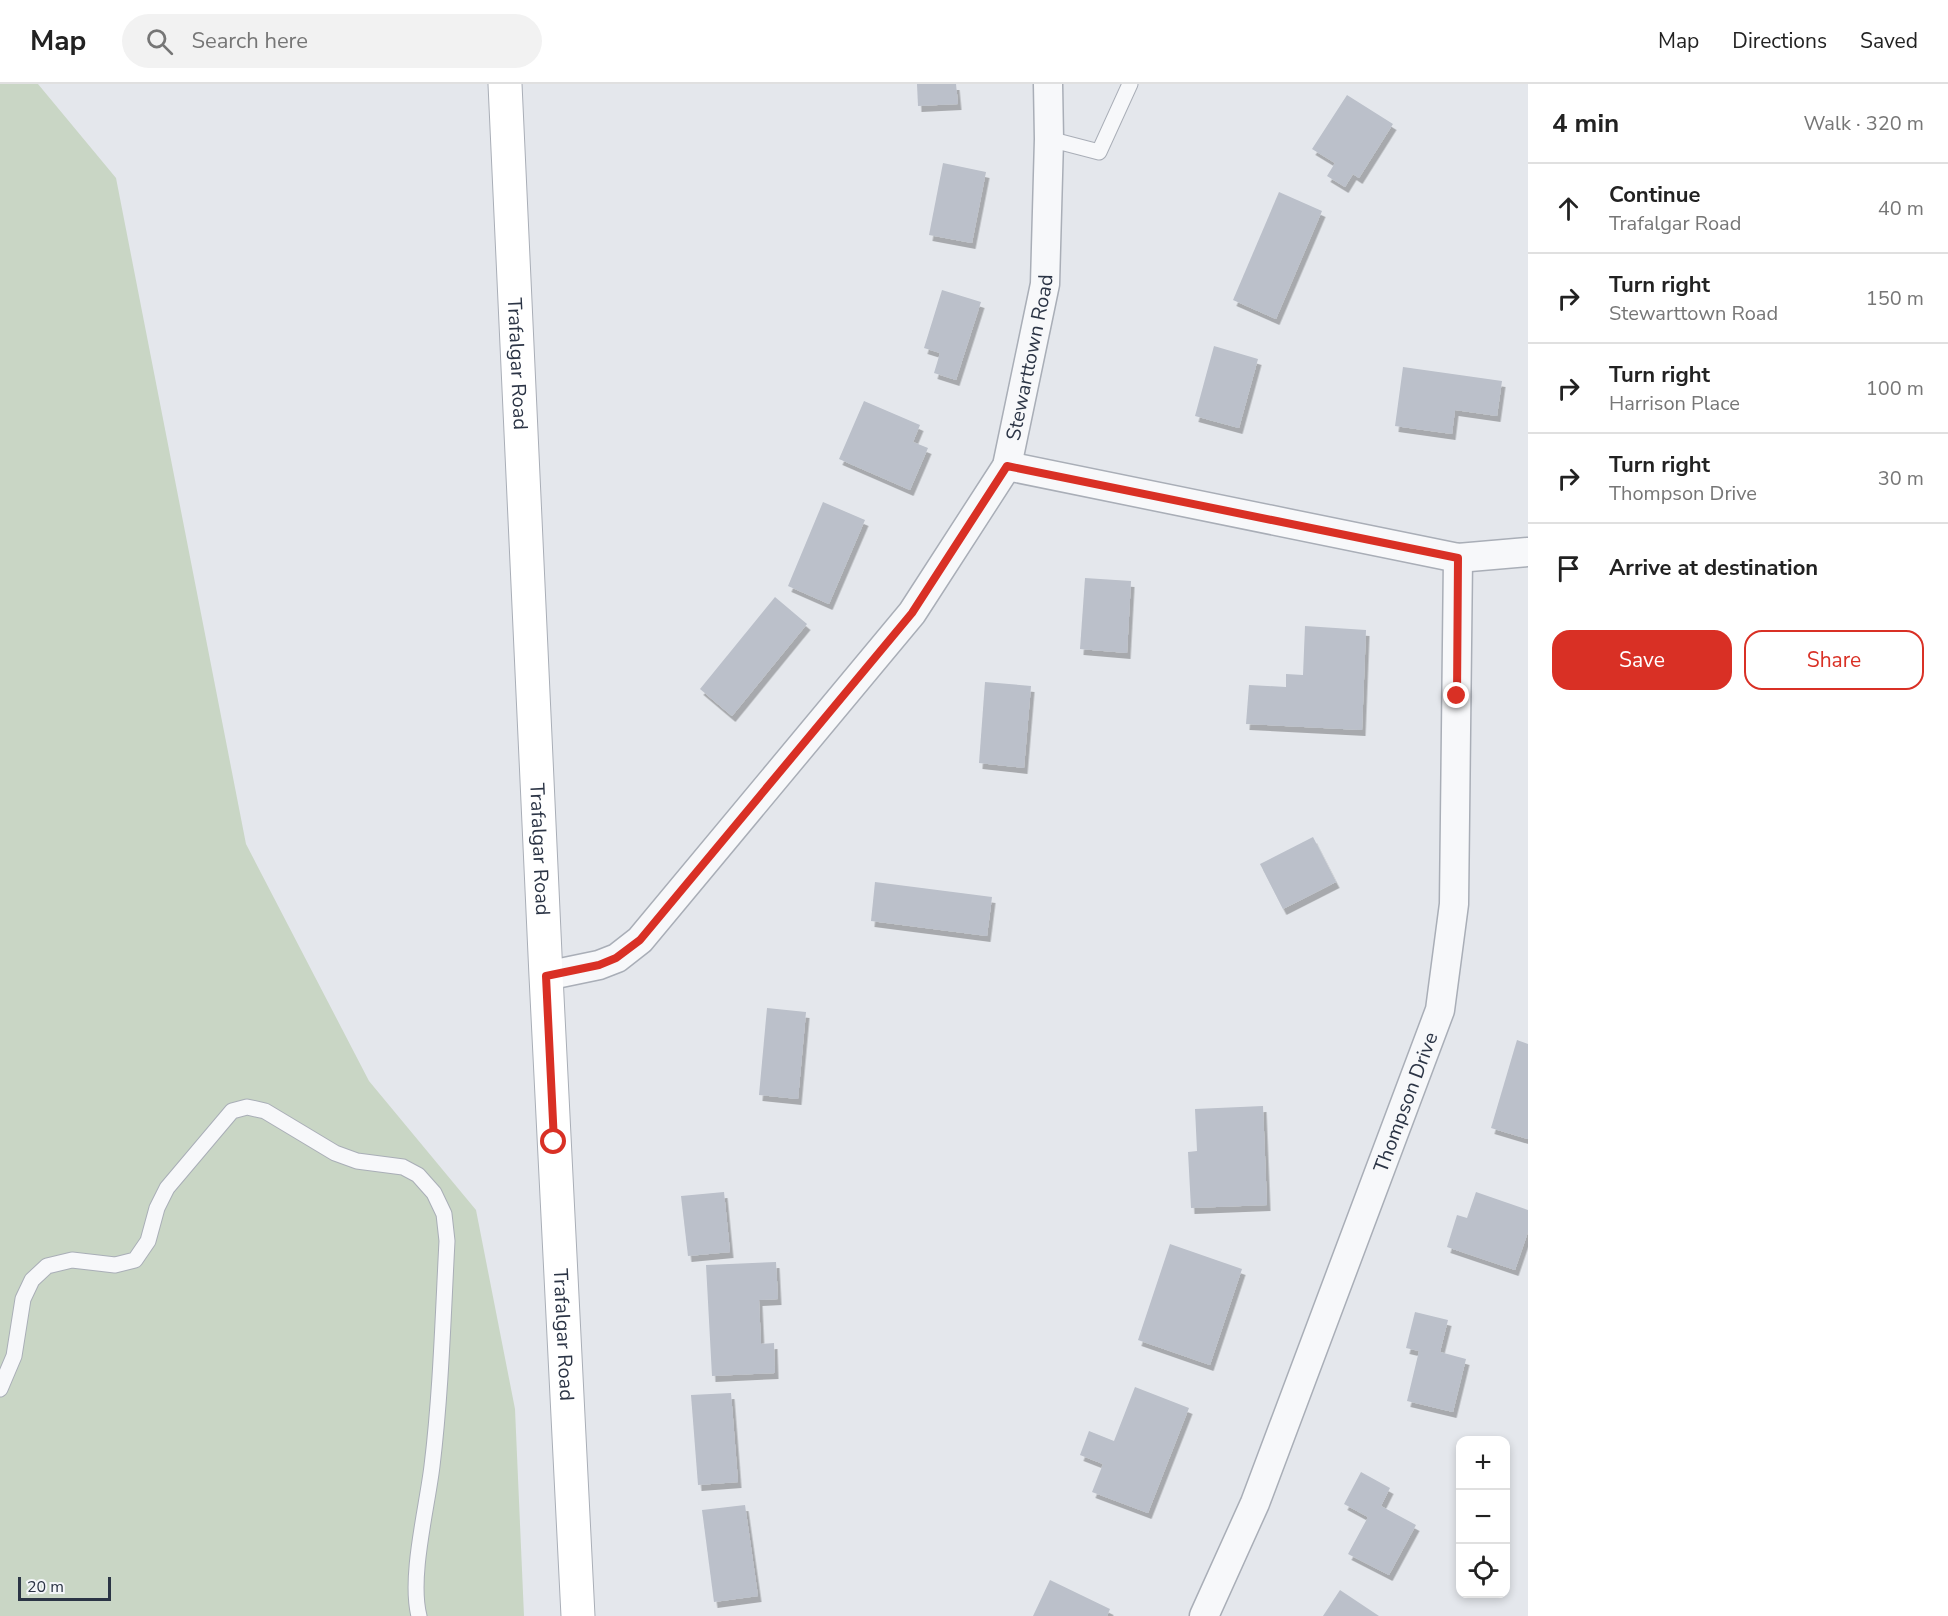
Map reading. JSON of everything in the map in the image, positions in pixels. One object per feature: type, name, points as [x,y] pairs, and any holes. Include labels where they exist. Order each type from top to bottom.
[{"type":"main road","name":"Trafalgar Road","points":[[506,84],[546,976],[578,1616]]},
{"type":"street","name":"Stewarttown Road","points":[[546,976],[599,965],[616,958],[640,940],[912,613],[1007,466],[1045,284],[1049,139],[1048,84]]},
{"type":"street","points":[[1007,466],[1458,558],[1528,552]]},
{"type":"street","name":"Thompson Drive","points":[[1204,1616],[1255,1503],[1440,1010],[1454,904],[1458,558]]},
{"type":"lane","points":[[1049,139],[1099,152],[1130,84]]},
{"type":"lane","points":[[0,1389],[14,1356],[23,1299],[32,1280],[47,1266],[72,1260],[115,1265],[135,1260],[148,1240],[157,1208],[167,1188],[232,1111],[247,1107],[265,1111],[335,1153],[357,1161],[402,1167],[418,1175],[434,1193],[444,1214],[447,1241],[432,1465],[415,1602],[419,1616]]},
{"type":"green space","points":[[0,84],[38,84],[116,178],[246,844],[369,1081],[476,1210],[515,1409],[524,1616],[0,1616]]},
{"type":"building","points":[[917,84],[956,84],[958,104],[918,106]]},
{"type":"building","points":[[1347,95],[1393,124],[1359,178],[1353,174],[1345,187],[1327,176],[1335,163],[1312,149]]},
{"type":"building","points":[[943,163],[986,172],[972,243],[929,235]]},
{"type":"building","points":[[1279,192],[1322,211],[1276,319],[1233,300]]},
{"type":"building","points":[[942,290],[981,302],[956,380],[934,373],[940,353],[924,348]]},
{"type":"building","points":[[1214,346],[1258,359],[1239,428],[1195,416]]},
{"type":"building","points":[[1403,367],[1502,381],[1497,416],[1455,410],[1452,434],[1395,426]]},
{"type":"building","points":[[864,401],[920,425],[913,442],[928,448],[910,490],[839,459]]},
{"type":"building","points":[[823,502],[865,520],[829,604],[788,586]]},
{"type":"building","points":[[1085,578],[1131,581],[1127,653],[1080,649]]},
{"type":"building","points":[[775,597],[807,624],[732,716],[700,689]]},
{"type":"building","points":[[1305,626],[1366,630],[1362,730],[1246,724],[1249,685],[1286,687],[1286,674],[1303,675]]},
{"type":"building","points":[[985,682],[1031,686],[1024,768],[979,763]]},
{"type":"building","points":[[1313,837],[1336,882],[1283,909],[1260,864]]},
{"type":"building","points":[[875,882],[992,897],[987,936],[871,921]]},
{"type":"building","points":[[767,1008],[806,1012],[798,1099],[759,1095]]},
{"type":"building","points":[[1517,1040],[1528,1044],[1528,1139],[1491,1128]]},
{"type":"building","points":[[1263,1106],[1267,1205],[1191,1208],[1188,1152],[1197,1151],[1195,1109]]},
{"type":"building","points":[[724,1192],[730,1252],[688,1256],[681,1196]]},
{"type":"building","points":[[1476,1192],[1528,1210],[1528,1232],[1515,1270],[1447,1247],[1457,1215],[1467,1218]]},
{"type":"building","points":[[1170,1244],[1242,1269],[1210,1365],[1138,1340]]},
{"type":"building","points":[[776,1262],[778,1299],[759,1300],[761,1344],[774,1343],[775,1373],[712,1376],[706,1265]]},
{"type":"building","points":[[1415,1312],[1448,1320],[1440,1352],[1466,1359],[1453,1412],[1407,1401],[1419,1351],[1406,1348]]},
{"type":"building","points":[[1135,1387],[1189,1408],[1148,1513],[1092,1492],[1103,1464],[1080,1455],[1089,1431],[1114,1441]]},
{"type":"building","points":[[731,1393],[738,1482],[698,1485],[691,1395]]},
{"type":"building","points":[[1361,1472],[1390,1488],[1381,1506],[1416,1525],[1389,1575],[1348,1554],[1368,1517],[1344,1504]]},
{"type":"building","points":[[745,1505],[758,1596],[714,1602],[702,1510]]},
{"type":"building","points":[[1050,1580],[1110,1609],[1107,1616],[1033,1616]]},
{"type":"building","points":[[1340,1590],[1379,1616],[1323,1616]]},
{"type":"route","points":[[554,1142],[546,976],[599,965],[616,958],[640,940],[912,613],[1007,466],[1458,558],[1457,696]]}]
